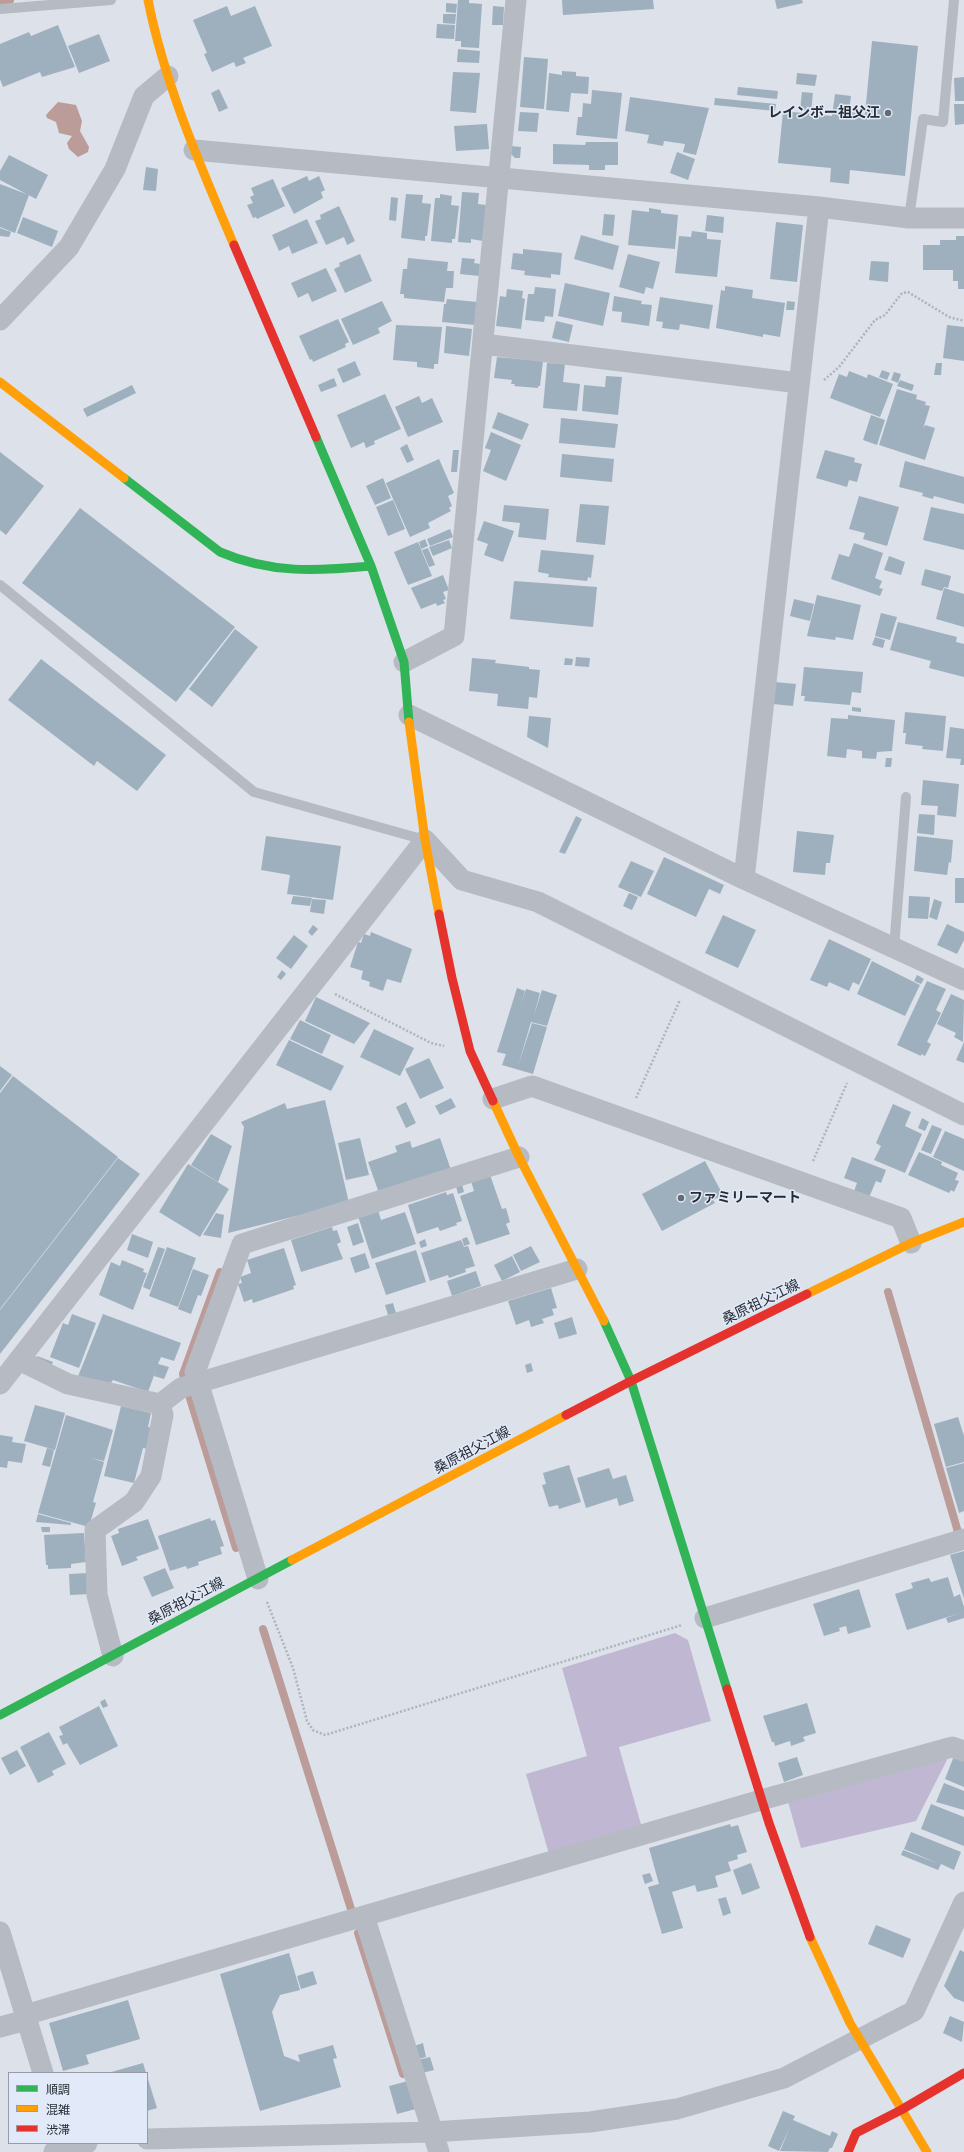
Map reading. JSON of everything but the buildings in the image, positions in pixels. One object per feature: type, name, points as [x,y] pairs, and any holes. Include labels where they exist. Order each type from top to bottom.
[{"type":"street","points":[[148,0],[157,44],[194,150],[371,566],[404,662],[409,715],[425,840],[452,978],[470,1051],[519,1157],[610,1333],[632,1381],[761,1800],[783,1868],[806,1929],[828,1979],[859,2040],[927,2152]]},
{"type":"street","points":[[404,662],[454,636],[500,178],[516,0]]},
{"type":"street","points":[[0,320],[69,247],[115,169],[144,96],[168,76]]},
{"type":"street","points":[[194,150],[819,207],[910,218],[964,218]]},
{"type":"street","points":[[744,879],[819,207]]},
{"type":"street","points":[[483,344],[799,388]]},
{"type":"street","points":[[0,382],[226,555],[259,567],[285,570],[320,571],[371,566]]},
{"type":"street","points":[[409,715],[744,879],[964,980]]},
{"type":"street","points":[[425,840],[462,880],[538,902],[964,1115]]},
{"type":"street","points":[[0,1384],[425,840]]},
{"type":"street","points":[[493,1099],[532,1086],[901,1218],[911,1243]]},
{"type":"street","points":[[258,1579],[195,1372],[242,1244],[519,1157]]},
{"type":"street","name":"桑原祖父江線","points":[[0,1715],[632,1381],[911,1243],[964,1222]]},
{"type":"street","points":[[160,1404],[180,1388],[198,1382],[577,1269]]},
{"type":"street","points":[[19,1360],[68,1384],[160,1404]]},
{"type":"street","points":[[112,1656],[97,1595],[95,1530],[134,1502],[151,1476],[163,1415],[160,1404]]},
{"type":"street","points":[[705,1618],[964,1539]]},
{"type":"street","points":[[0,2027],[26,2017],[364,1916],[761,1800],[952,1746],[964,1751]]},
{"type":"street","points":[[148,2139],[432,2132],[590,2122],[677,2109],[784,2078],[914,2011],[964,1902]]},
{"type":"street","points":[[364,1916],[439,2152]]},
{"type":"street","points":[[0,1932],[43,2072]]},
{"type":"street","points":[[848,2152],[856,2133],[901,2110],[964,2073]]},
{"type":"street","points":[[63,2148],[82,2144]]},
{"type":"lane","points":[[0,9],[111,0]]},
{"type":"lane","points":[[910,218],[923,119],[943,122],[954,0]]},
{"type":"lane","points":[[0,585],[254,792],[425,840]]},
{"type":"lane","points":[[894,948],[906,797]]},
{"type":"path","points":[[799,388],[821,382],[839,367],[875,320],[885,315],[902,293],[908,292],[949,318],[964,321]]},
{"type":"path","points":[[626,1120],[690,978]]},
{"type":"path","points":[[313,983],[431,1043],[470,1051]]},
{"type":"path","points":[[803,1183],[857,1061]]},
{"type":"path","points":[[258,1579],[293,1668],[307,1721],[313,1730],[324,1735],[705,1618]]},
{"type":"shaded area","points":[[58,102],[76,105],[82,121],[80,131],[89,147],[88,152],[78,157],[69,149],[67,143],[72,136],[59,133],[56,122],[47,118],[46,115]]},
{"type":"shaded area","points":[[675,1633],[688,1640],[711,1721],[619,1747],[642,1828],[549,1854],[526,1774],[587,1756],[562,1668]]},
{"type":"shaded area","points":[[951,1752],[916,1821],[801,1848],[787,1798]]},
{"type":"waterway","points":[[0,1],[10,0]]},
{"type":"waterway","points":[[184,1378],[183,1374],[220,1272]]},
{"type":"waterway","points":[[888,1292],[958,1532]]},
{"type":"waterway","points":[[189,1395],[236,1548]]},
{"type":"waterway","points":[[263,1629],[351,1909]]},
{"type":"waterway","points":[[358,1933],[403,2074]]},
{"type":"traffic: fast","points":[[316,437],[371,566],[404,662],[409,722]]},
{"type":"traffic: fast","points":[[124,478],[220,552],[239,559],[258,564],[294,569],[313,570],[371,566]]},
{"type":"traffic: fast","points":[[604,1321],[631,1381],[727,1689]]},
{"type":"traffic: fast","points":[[0,1715],[292,1560]]},
{"type":"traffic: slow","points":[[148,0],[155,32],[174,94],[196,155],[234,245]]},
{"type":"traffic: slow","points":[[0,382],[124,478]]},
{"type":"traffic: slow","points":[[409,722],[425,840],[439,914]]},
{"type":"traffic: slow","points":[[493,1101],[519,1157],[604,1321]]},
{"type":"traffic: slow","points":[[807,1294],[911,1243],[964,1222]]},
{"type":"traffic: slow","points":[[292,1560],[566,1415]]},
{"type":"traffic: slow","points":[[810,1937],[850,2023],[927,2152]]},
{"type":"traffic: jam","points":[[234,245],[316,437]]},
{"type":"traffic: jam","points":[[439,914],[452,978],[470,1051],[493,1101]]},
{"type":"traffic: jam","points":[[566,1415],[631,1381],[807,1294]]},
{"type":"traffic: jam","points":[[727,1689],[769,1823],[810,1937]]},
{"type":"traffic: jam","points":[[848,2152],[856,2133],[901,2110],[964,2073]]},
{"type":"place","name":"レインボー祖父江","points":[[888,113]]},
{"type":"place","name":"ファミリーマート","points":[[681,1198]]}]
